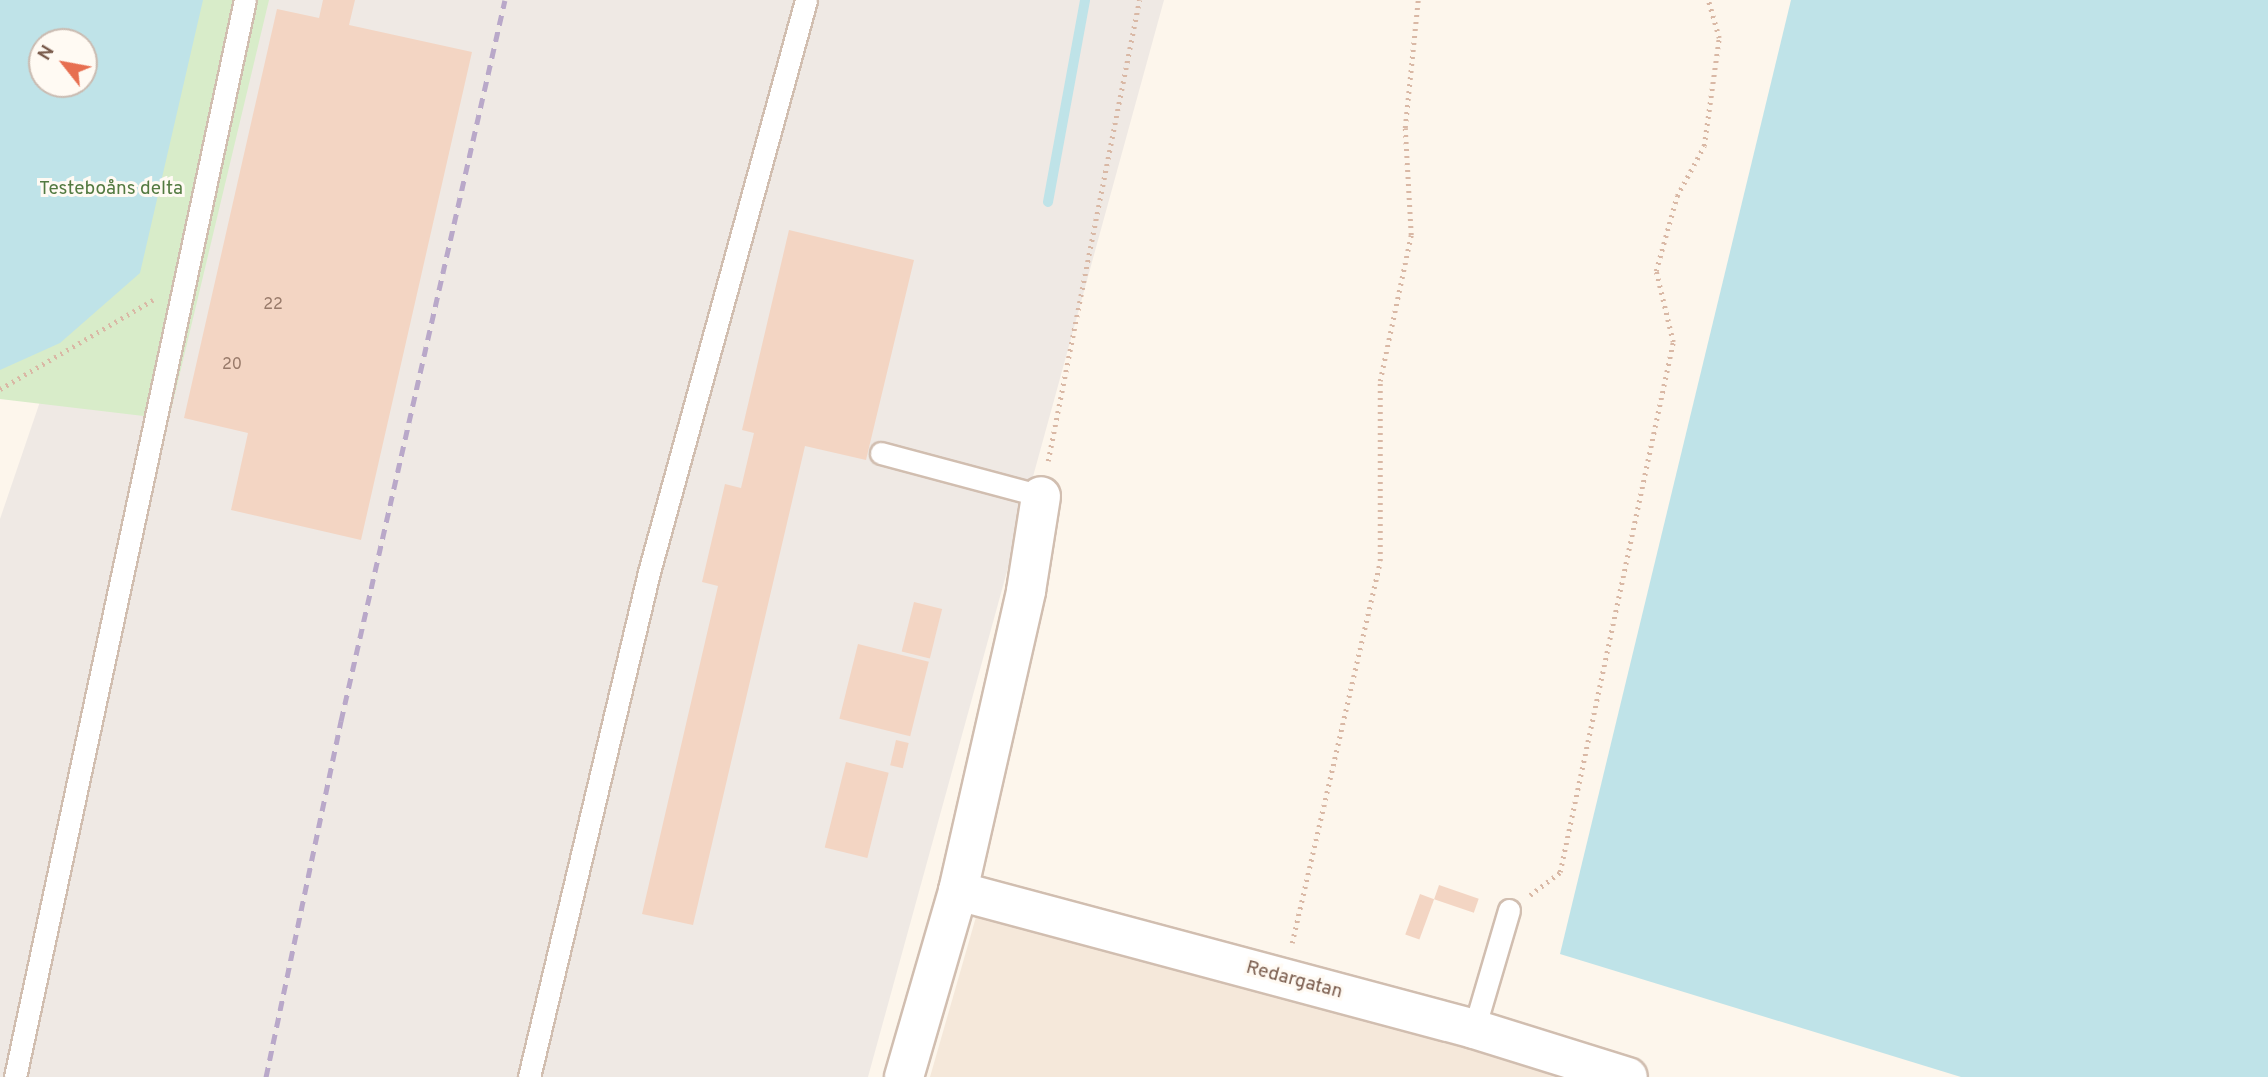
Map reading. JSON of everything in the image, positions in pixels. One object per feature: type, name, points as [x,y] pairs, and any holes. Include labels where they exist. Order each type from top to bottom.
[{"type":"street","points":[[904,1077],[958,891],[1026,591],[1041,496]]},
{"type":"street","name":"Redargatan","points":[[958,891],[1474,1029],[1567,1068],[1628,1077]]},
{"type":"lane","points":[[15,1077],[245,0]]},
{"type":"lane","points":[[529,1077],[649,572],[806,0]]},
{"type":"lane","points":[[881,453],[1041,496]]},
{"type":"lane","points":[[1474,1029],[1509,910]]},
{"type":"path","points":[[1041,496],[1139,0]]},
{"type":"path","points":[[1285,978],[1380,561],[1381,381],[1411,235],[1405,128],[1418,0]]},
{"type":"path","points":[[1509,910],[1560,872],[1673,342],[1656,271],[1677,196],[1704,146],[1718,38],[1708,0]]},
{"type":"path","points":[[0,389],[186,281]]},
{"type":"shaded area","points":[[203,0],[1164,0],[868,1077],[0,1077],[0,519],[60,343]]},
{"type":"shaded area","points":[[978,910],[1592,1077],[930,1077]]},
{"type":"green space","name":"Testeboåns delta","points":[[0,0],[269,0],[169,419],[0,399]]},
{"type":"water","points":[[0,0],[203,0],[140,273],[60,343],[0,370]]},
{"type":"water","points":[[1791,0],[2268,0],[2268,1077],[1961,1077],[1560,954]]},
{"type":"building","points":[[323,0],[355,0],[349,25],[472,52],[361,540],[231,510],[248,433],[184,418],[277,9],[319,18]]},
{"type":"building","points":[[789,230],[914,260],[866,460],[805,446],[693,925],[642,914],[718,586],[702,582],[725,484],[741,488],[754,433],[742,430]]},
{"type":"building","points":[[914,602],[942,609],[930,659],[902,651]]},
{"type":"building","points":[[858,644],[929,662],[910,736],[839,719]]},
{"type":"building","points":[[896,740],[909,743],[903,768],[890,765]]},
{"type":"building","points":[[846,762],[889,773],[867,858],[825,847]]},
{"type":"building","points":[[1439,885],[1479,899],[1474,913],[1434,899]]},
{"type":"building","points":[[1420,894],[1434,899],[1419,940],[1405,934]]},
{"type":"waterway","points":[[1048,202],[1085,0]]},
{"type":"railway","points":[[266,1077],[341,721],[505,0]]}]
